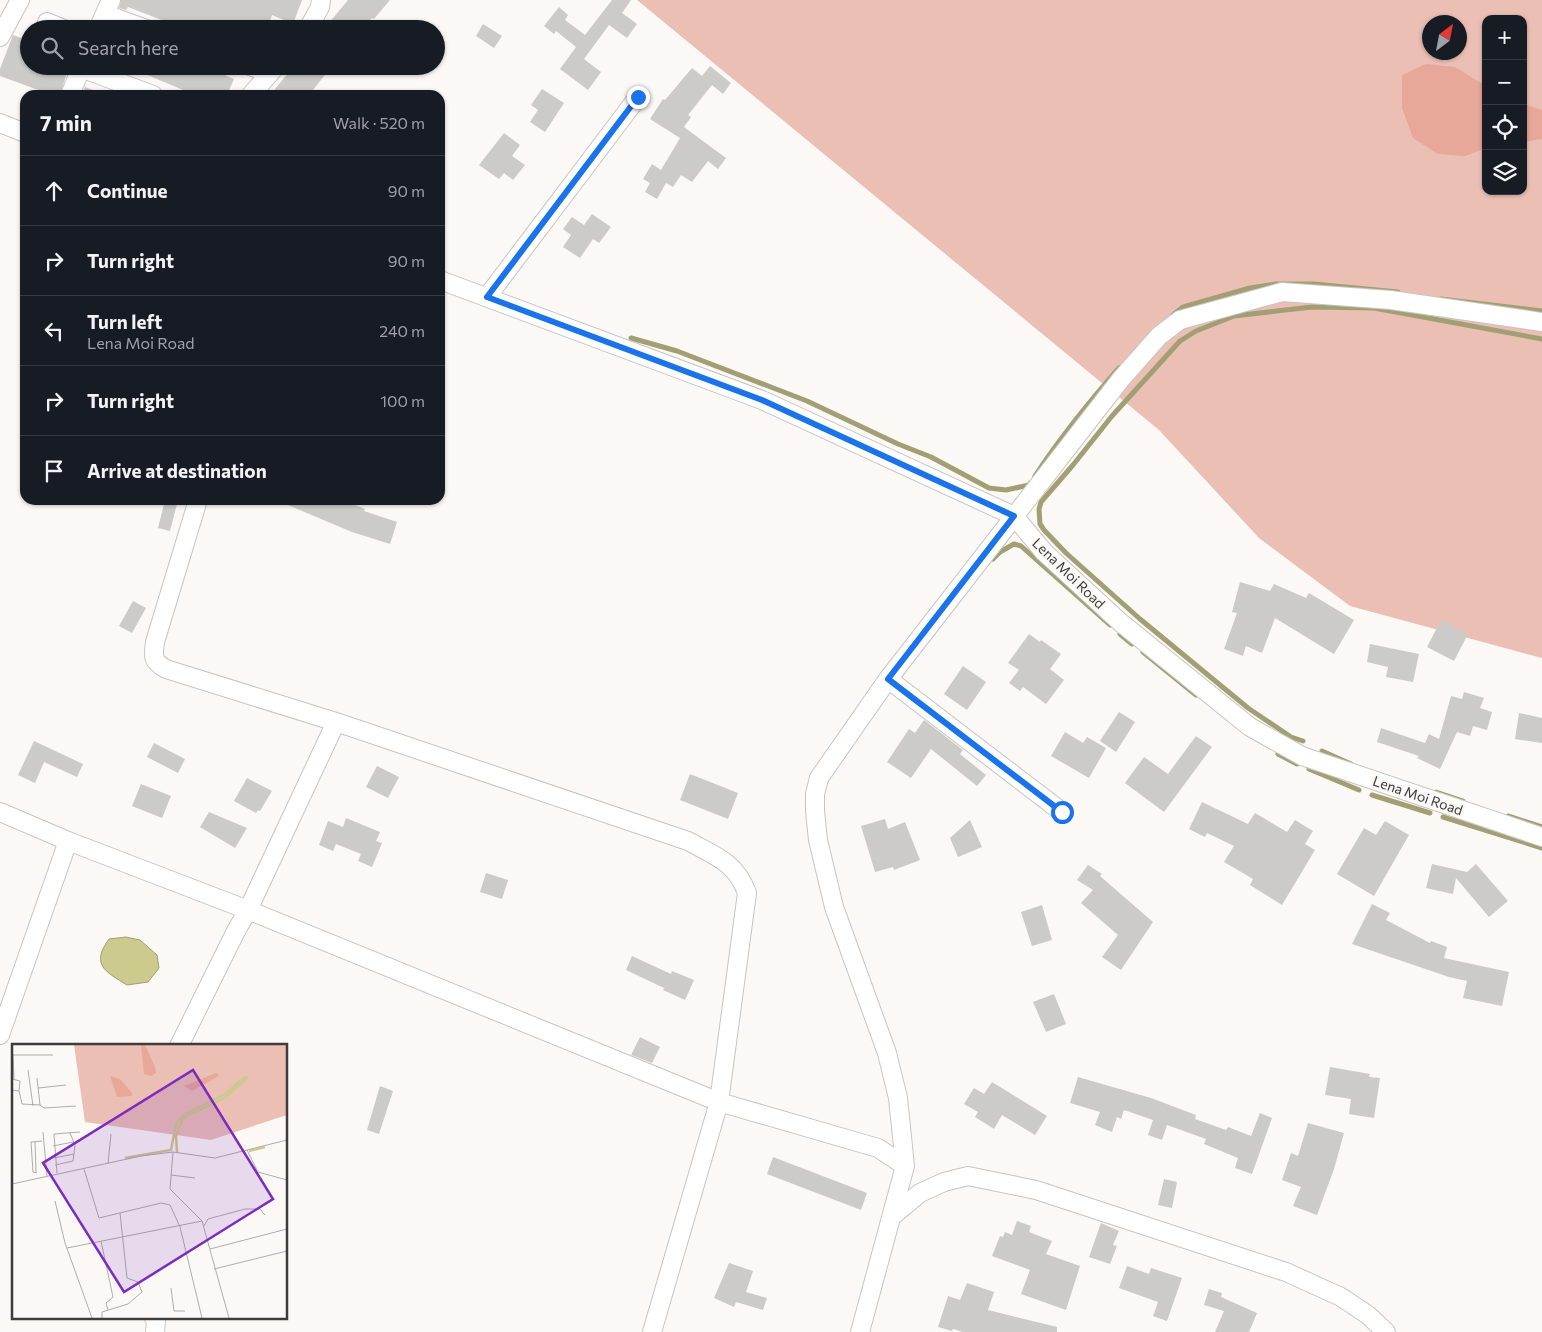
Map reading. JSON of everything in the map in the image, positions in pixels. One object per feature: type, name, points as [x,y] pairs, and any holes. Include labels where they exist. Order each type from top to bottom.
[{"type":"street","points":[[0,37],[20,0]]},
{"type":"street","points":[[313,20],[320,7],[321,0]]},
{"type":"street","points":[[105,14],[121,20]]},
{"type":"street","points":[[72,90],[78,75]]},
{"type":"street","points":[[102,75],[140,90]]},
{"type":"street","points":[[255,90],[268,75]]},
{"type":"street","points":[[487,297],[638,97]]},
{"type":"street","points":[[0,123],[20,131]]},
{"type":"street","name":"Lena Moi Road","points":[[445,282],[762,400],[1014,516],[1044,552],[1120,622],[1250,727],[1302,756],[1542,837]]},
{"type":"street","points":[[860,1332],[905,1166],[898,1098],[887,1052],[834,907],[818,840],[815,794],[819,778],[888,679],[1121,379],[1159,336],[1180,320],[1282,292],[1391,300],[1542,322]]},
{"type":"street","points":[[196,505],[155,642],[153,656],[158,664],[166,669],[336,722],[688,841],[728,864],[738,873],[747,893],[719,1102],[652,1332]]},
{"type":"street","points":[[888,679],[1062,812]]},
{"type":"street","points":[[180,1044],[236,930],[248,910],[336,722]]},
{"type":"street","points":[[0,812],[68,841],[248,910],[719,1102],[878,1148],[905,1166]]},
{"type":"street","points":[[0,1035],[68,841]]},
{"type":"street","points":[[891,1217],[920,1193],[944,1182],[968,1176],[1036,1190],[1286,1272],[1341,1297],[1368,1315],[1386,1332]]},
{"type":"shaded area","points":[[637,0],[1542,0],[1542,658],[1350,606],[1259,538],[1159,430]]},
{"type":"shaded area","points":[[1426,64],[1455,67],[1482,84],[1482,150],[1465,156],[1438,154],[1413,138],[1402,108],[1402,75]]},
{"type":"shaded area","points":[[1527,105],[1542,110],[1542,139],[1527,141]]},
{"type":"shaded area","points":[[126,937],[140,940],[157,955],[159,968],[148,982],[127,985],[107,972],[103,967],[101,955],[109,939]]},
{"type":"building","points":[[121,0],[302,0],[294,20],[284,20],[272,15],[270,20],[162,20],[128,7],[126,10],[119,8]]},
{"type":"building","points":[[348,0],[390,0],[374,19],[331,20]]},
{"type":"building","points":[[612,0],[631,0],[622,13],[637,24],[627,38],[609,25],[584,59],[601,72],[588,90],[560,69],[576,47],[556,31],[554,34],[544,26],[559,7],[568,15],[565,20],[585,35]]},
{"type":"building","points":[[483,24],[502,36],[494,48],[476,36]]},
{"type":"building","points":[[13,35],[20,38],[20,75],[66,75],[62,90],[38,90],[0,76],[0,69]]},
{"type":"building","points":[[710,66],[731,83],[723,94],[712,85],[688,115],[691,117],[684,127],[726,158],[718,169],[708,161],[692,182],[681,175],[673,187],[666,183],[657,199],[645,192],[650,183],[643,179],[652,164],[661,170],[680,138],[650,119],[663,99],[665,100],[692,68],[702,76]]},
{"type":"building","points":[[147,75],[225,75],[234,79],[229,90],[183,90]]},
{"type":"building","points":[[287,75],[325,75],[313,90],[274,90]]},
{"type":"building","points":[[542,89],[564,103],[545,132],[530,122],[538,110],[531,105]]},
{"type":"building","points":[[504,133],[520,145],[512,156],[525,165],[513,180],[504,173],[499,179],[479,165]]},
{"type":"building","points":[[592,214],[611,227],[599,243],[593,239],[580,258],[563,247],[571,235],[563,229],[572,217],[584,225]]},
{"type":"building","points":[[164,505],[177,505],[170,531],[158,528]]},
{"type":"building","points":[[288,505],[355,505],[365,509],[364,511],[397,522],[390,544],[352,532]]},
{"type":"building","points":[[1240,582],[1270,591],[1274,584],[1306,598],[1309,593],[1354,620],[1334,654],[1275,618],[1262,653],[1246,646],[1243,656],[1224,649],[1237,613],[1232,612]]},
{"type":"building","points":[[133,601],[146,608],[132,633],[119,626]]},
{"type":"building","points":[[1441,620],[1468,634],[1454,661],[1427,647]]},
{"type":"building","points":[[1029,634],[1061,654],[1050,669],[1064,680],[1046,704],[1023,687],[1020,691],[1009,683],[1019,670],[1008,663]]},
{"type":"building","points":[[1370,644],[1419,654],[1413,682],[1386,677],[1388,667],[1367,662]]},
{"type":"building","points":[[963,666],[986,682],[967,710],[944,694]]},
{"type":"building","points":[[1464,692],[1484,698],[1480,708],[1492,712],[1487,730],[1473,726],[1470,736],[1457,732],[1440,769],[1417,758],[1419,756],[1377,742],[1381,728],[1425,743],[1429,734],[1439,739],[1451,696],[1462,699]]},
{"type":"building","points":[[1119,712],[1135,722],[1116,752],[1100,741]]},
{"type":"building","points":[[1519,713],[1542,718],[1542,743],[1515,739]]},
{"type":"building","points":[[924,720],[963,750],[960,754],[986,775],[977,786],[931,749],[911,778],[887,762],[909,729],[915,733]]},
{"type":"building","points":[[1065,732],[1083,743],[1087,737],[1106,748],[1089,778],[1051,756]]},
{"type":"building","points":[[1196,736],[1212,747],[1164,812],[1125,783],[1144,757],[1168,774]]},
{"type":"building","points":[[34,741],[83,764],[77,777],[44,762],[35,783],[18,775]]},
{"type":"building","points":[[154,743],[185,759],[178,773],[147,757]]},
{"type":"building","points":[[377,766],[399,777],[388,798],[366,787]]},
{"type":"building","points":[[690,774],[738,793],[728,819],[680,800]]},
{"type":"building","points":[[247,778],[272,791],[260,811],[258,810],[256,813],[234,801]]},
{"type":"building","points":[[141,784],[171,796],[162,818],[132,806]]},
{"type":"building","points":[[1202,802],[1248,824],[1255,813],[1287,832],[1295,820],[1313,831],[1305,844],[1315,850],[1282,905],[1250,885],[1253,879],[1224,862],[1234,846],[1207,833],[1205,837],[1189,829]]},
{"type":"building","points":[[209,812],[247,828],[235,848],[200,827]]},
{"type":"building","points":[[346,818],[380,832],[376,841],[382,843],[372,867],[358,861],[361,854],[336,844],[333,851],[319,845],[328,821],[343,827]]},
{"type":"building","points":[[885,819],[888,829],[905,822],[920,860],[894,870],[893,867],[875,872],[861,826]]},
{"type":"building","points":[[970,820],[982,847],[958,857],[950,838]]},
{"type":"building","points":[[1385,821],[1409,835],[1374,896],[1337,874],[1364,828],[1376,835]]},
{"type":"building","points":[[1432,864],[1467,872],[1476,864],[1508,901],[1489,917],[1456,878],[1453,894],[1426,888]]},
{"type":"building","points":[[1088,865],[1102,874],[1100,876],[1153,922],[1121,970],[1102,957],[1118,935],[1081,903],[1093,890],[1077,880]]},
{"type":"building","points":[[486,873],[508,880],[502,899],[480,892]]},
{"type":"building","points":[[1372,904],[1390,913],[1386,920],[1430,943],[1431,941],[1447,947],[1444,958],[1509,972],[1502,1006],[1463,998],[1467,981],[1449,977],[1352,944]]},
{"type":"building","points":[[1042,905],[1052,940],[1032,946],[1021,912]]},
{"type":"building","points":[[632,956],[671,974],[672,971],[694,980],[685,1000],[626,970]]},
{"type":"building","points":[[1054,994],[1066,1024],[1046,1032],[1033,1002]]},
{"type":"building","points":[[640,1037],[660,1047],[652,1063],[631,1055]]},
{"type":"building","points":[[1330,1067],[1370,1074],[1369,1077],[1380,1078],[1374,1118],[1349,1114],[1351,1099],[1325,1095]]},
{"type":"building","points":[[1078,1077],[1151,1098],[1196,1115],[1195,1119],[1226,1130],[1228,1127],[1251,1136],[1260,1113],[1272,1118],[1252,1174],[1235,1168],[1238,1158],[1204,1144],[1206,1139],[1167,1125],[1162,1140],[1148,1135],[1153,1120],[1124,1110],[1121,1119],[1117,1117],[1112,1132],[1095,1125],[1100,1112],[1070,1103]]},
{"type":"building","points":[[992,1082],[1047,1116],[1035,1135],[1002,1115],[994,1129],[975,1117],[978,1112],[964,1104],[974,1088],[984,1094]]},
{"type":"building","points":[[380,1086],[393,1091],[379,1134],[367,1130]]},
{"type":"building","points":[[1308,1123],[1344,1133],[1334,1169],[1317,1215],[1293,1206],[1301,1187],[1282,1180],[1291,1153],[1298,1156]]},
{"type":"building","points":[[773,1157],[867,1193],[861,1210],[767,1174]]},
{"type":"building","points":[[1164,1179],[1177,1182],[1172,1208],[1158,1205]]},
{"type":"building","points":[[1017,1221],[1031,1226],[1029,1232],[1052,1241],[1046,1254],[1080,1266],[1066,1310],[1021,1294],[1030,1270],[992,1256],[1000,1236],[1003,1237],[1005,1232],[1012,1235]]},
{"type":"building","points":[[1101,1223],[1119,1231],[1113,1245],[1117,1246],[1110,1264],[1089,1257]]},
{"type":"building","points":[[729,1263],[753,1271],[746,1292],[767,1298],[763,1310],[736,1302],[734,1307],[714,1298]]},
{"type":"building","points":[[1127,1266],[1149,1274],[1151,1268],[1182,1278],[1167,1321],[1153,1316],[1158,1302],[1119,1288]]},
{"type":"building","points":[[967,1283],[994,1292],[988,1310],[1057,1327],[1057,1332],[963,1332],[938,1327],[948,1296],[960,1300]]},
{"type":"building","points":[[1209,1289],[1222,1293],[1221,1297],[1257,1313],[1249,1332],[1215,1332],[1224,1311],[1204,1305]]},
{"type":"waterway","points":[[1173,315],[1183,307],[1250,288],[1275,284],[1314,284],[1398,292]]},
{"type":"waterway","points":[[1441,299],[1542,311]]},
{"type":"waterway","points":[[1303,741],[1291,737],[1248,708],[1140,619],[1066,553],[1040,524],[1039,509],[1041,502],[1112,416],[1180,341],[1196,331],[1234,316],[1312,307],[1374,308],[1542,339]]},
{"type":"waterway","points":[[631,338],[677,351],[807,401],[898,444],[931,457],[989,488],[1006,490],[1029,485],[1030,483]]},
{"type":"waterway","points":[[1035,476],[1075,420],[1119,368]]},
{"type":"waterway","points":[[993,559],[1000,552],[1014,544],[1021,546],[1110,625]]},
{"type":"waterway","points":[[1120,634],[1132,644]]},
{"type":"waterway","points":[[1143,652],[1196,695]]},
{"type":"waterway","points":[[1322,751],[1351,764]]},
{"type":"waterway","points":[[1278,754],[1297,764]]},
{"type":"waterway","points":[[1309,769],[1359,790]]},
{"type":"waterway","points":[[1436,792],[1463,801]]},
{"type":"waterway","points":[[1372,795],[1430,813]]},
{"type":"waterway","points":[[1508,816],[1542,827]]},
{"type":"waterway","points":[[1443,817],[1542,848]]},
{"type":"route","points":[[638,97],[487,297],[762,400],[1014,516],[888,679],[1062,812]]}]
